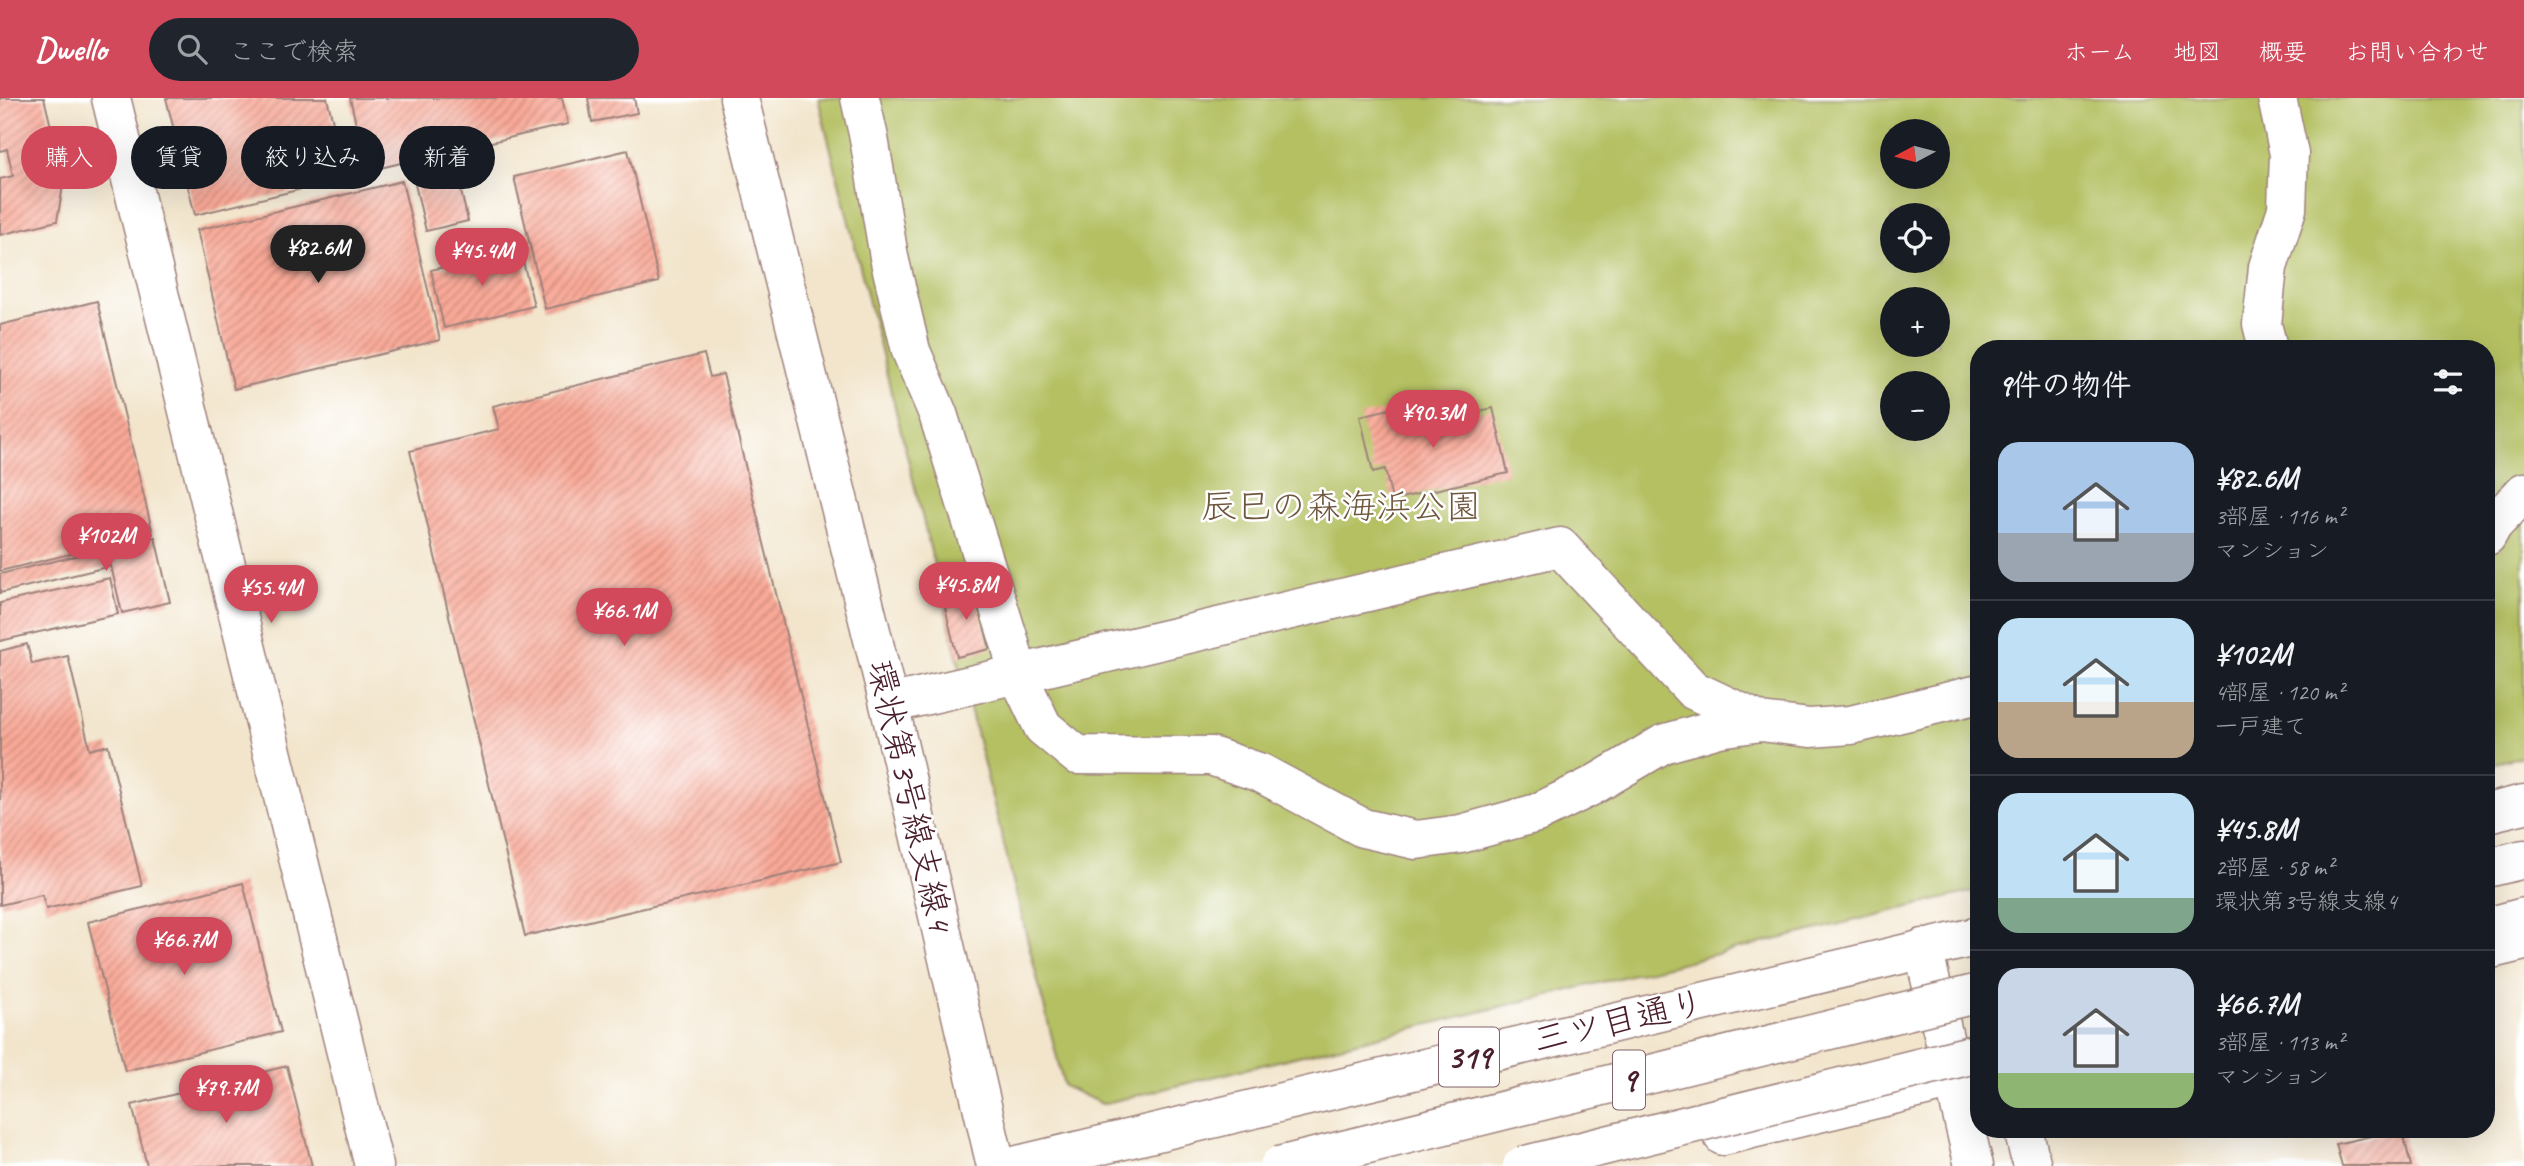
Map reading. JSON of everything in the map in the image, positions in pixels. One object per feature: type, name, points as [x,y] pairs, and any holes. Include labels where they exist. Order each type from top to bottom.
[{"type":"main road","points":[[111,98],[374,1166]]},
{"type":"main road","name":"環状第3号線支線4","points":[[739,98],[889,704],[996,1166]]},
{"type":"main road","points":[[860,98],[889,257],[911,351],[938,414],[1018,675],[1042,727],[1077,755],[1211,756],[1261,773],[1363,828],[1416,840],[1461,834],[1537,813],[1592,786],[1662,744],[1719,728],[1761,722],[1811,728],[1851,725],[1970,696]]},
{"type":"main road","points":[[2266,340],[2262,324],[2268,267],[2287,209],[2289,154],[2277,98]]},
{"type":"main road","points":[[2498,529],[2524,492]]},
{"type":"main road","points":[[889,704],[1560,547],[1693,690],[1761,722]]},
{"type":"main road","points":[[2495,811],[2524,804]]},
{"type":"main road","points":[[2495,866],[2524,859]]},
{"type":"main road","points":[[2495,880],[2524,873]]},
{"type":"main road","points":[[2495,925],[2524,918]]},
{"type":"main road","points":[[2495,948],[2524,941]]},
{"type":"main road","name":"三ツ目通り","points":[[1014,1166],[1923,948],[1970,942]]},
{"type":"main road","points":[[1923,948],[1938,1018],[1966,1078],[1970,1122]]},
{"type":"main road","name":"9","points":[[1279,1166],[1970,995]]},
{"type":"main road","name":"三ツ目通り","points":[[1336,1166],[1970,1011]]},
{"type":"main road","name":"9","points":[[1522,1166],[1970,1055]]},
{"type":"main road","points":[[1595,1166],[1966,1078]]},
{"type":"main road","points":[[1971,1138],[1974,1166]]},
{"type":"main road","points":[[2025,1138],[2032,1166]]},
{"type":"green space","name":"辰巳の森海浜公園","points":[[818,98],[2524,98],[2524,756],[2495,763],[2495,340],[1970,340],[1970,892],[1102,1104],[1064,1086]]},
{"type":"building","points":[[0,98],[44,98],[51,126],[21,126],[21,189],[62,189],[57,221],[0,235],[0,179],[13,176],[7,149],[0,151]]},
{"type":"building","points":[[166,98],[327,98],[334,126],[241,126],[241,189],[302,189],[195,215],[189,189],[227,189],[227,126],[173,126]]},
{"type":"building","points":[[350,98],[562,98],[568,124],[495,141],[495,126],[399,126],[399,164],[385,167],[385,126],[357,126]]},
{"type":"building","points":[[588,98],[634,98],[637,113],[592,122]]},
{"type":"building","points":[[628,150],[659,282],[545,309],[514,177]]},
{"type":"building","points":[[399,182],[399,189],[404,189],[440,340],[234,389],[197,230],[369,189],[385,189],[385,185]]},
{"type":"building","points":[[416,189],[460,189],[468,221],[426,231]]},
{"type":"building","points":[[520,249],[534,306],[444,328],[431,270]]},
{"type":"building","points":[[97,301],[153,534],[0,571],[0,325]]},
{"type":"building","points":[[704,354],[710,377],[723,374],[841,862],[525,936],[410,451],[499,429],[493,406]]},
{"type":"building","points":[[1411,404],[1415,426],[1493,408],[1508,473],[1392,500],[1385,469],[1373,472],[1360,416]]},
{"type":"building","points":[[155,537],[170,602],[122,613],[111,566],[0,593],[0,574]]},
{"type":"building","points":[[110,578],[118,614],[0,641],[0,603]]},
{"type":"building","points":[[974,587],[990,649],[957,657],[942,595]]},
{"type":"building","points":[[27,644],[32,664],[68,656],[90,750],[108,745],[142,886],[46,909],[42,895],[0,905],[0,651]]},
{"type":"building","points":[[243,883],[281,1032],[125,1071],[88,922]]},
{"type":"building","points":[[287,1066],[312,1166],[147,1166],[132,1105]]},
{"type":"building","points":[[2362,1138],[2404,1138],[2411,1166],[2342,1166],[2336,1144]]}]
